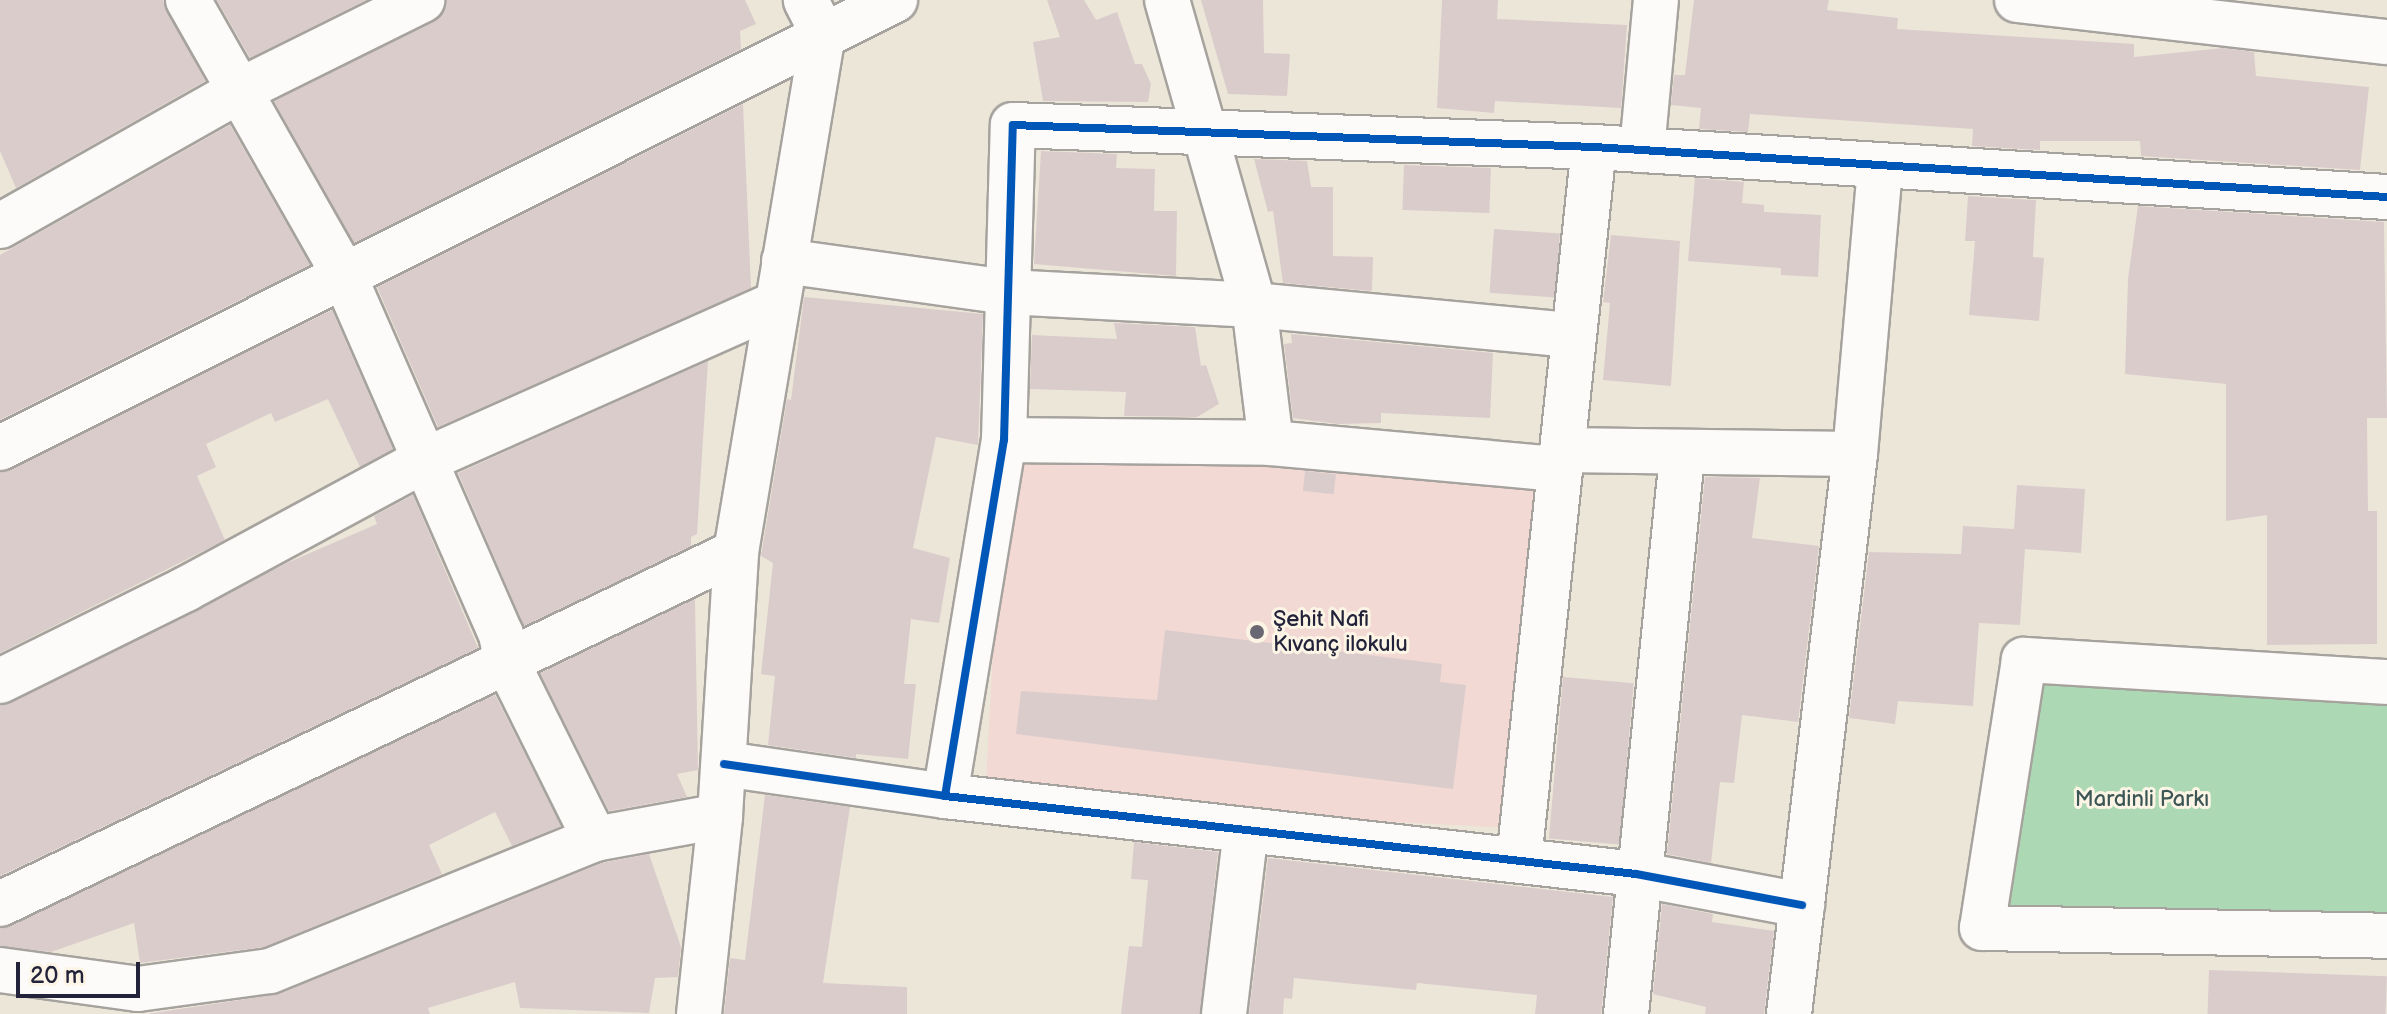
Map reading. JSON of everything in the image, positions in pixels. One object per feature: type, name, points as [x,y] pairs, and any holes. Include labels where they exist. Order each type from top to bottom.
[{"type":"street","points":[[188,0],[237,92],[343,273],[501,634],[506,660],[595,839]]},
{"type":"street","points":[[0,226],[237,92],[422,0]]},
{"type":"street","points":[[0,448],[343,273],[814,17],[895,0]]},
{"type":"street","points":[[1167,0],[1254,305],[1271,443]]},
{"type":"street","points":[[1642,150],[1656,0]]},
{"type":"street","points":[[2017,0],[2387,42]]},
{"type":"street","points":[[699,1014],[720,816],[736,552],[784,261],[814,17]]},
{"type":"street","points":[[945,796],[1004,440],[1013,125],[1206,129],[1594,147],[2387,197]]},
{"type":"street","points":[[1519,860],[1594,147]]},
{"type":"street","points":[[1789,1014],[1855,454],[1880,166]]},
{"type":"street","points":[[784,261],[1007,292],[1254,305],[1574,335]]},
{"type":"street","points":[[0,681],[186,589],[423,461],[775,304]]},
{"type":"street","points":[[1004,440],[1271,443],[1560,460],[1855,454]]},
{"type":"street","points":[[1626,1014],[1636,874],[1682,456]]},
{"type":"street","points":[[0,904],[736,552]]},
{"type":"street","points":[[2387,682],[2024,660],[1982,928],[2387,936]]},
{"type":"street","points":[[724,764],[945,796],[1636,874],[1802,905]]},
{"type":"street","points":[[0,970],[138,989],[270,971],[595,839],[720,816]]},
{"type":"street","points":[[1224,1014],[1246,830]]},
{"type":"shaded area","name":"Şehit Nafi Kıvanç ilokulu","points":[[1004,440],[1558,469],[1539,830],[985,801]]},
{"type":"green space","name":"Mardinli Parkı","points":[[2024,660],[2387,682],[2387,936],[1982,928]]},
{"type":"building","points":[[0,0],[163,0],[205,81],[16,188],[0,151]]},
{"type":"building","points":[[217,0],[366,0],[250,58]]},
{"type":"building","points":[[447,0],[745,0],[756,24],[740,31],[741,49],[354,243],[274,101],[433,22]]},
{"type":"building","points":[[1047,0],[1084,0],[1096,20],[1117,12],[1135,64],[1142,64],[1151,84],[1148,102],[1043,101],[1033,42],[1060,37]]},
{"type":"building","points":[[1201,0],[1263,0],[1264,53],[1290,54],[1287,96],[1228,94]]},
{"type":"building","points":[[1442,0],[1498,0],[1497,19],[1627,25],[1621,108],[1495,101],[1494,113],[1437,108]]},
{"type":"building","points":[[1694,0],[1829,0],[1827,10],[1898,18],[1897,29],[2134,44],[2134,57],[2223,48],[2254,52],[2256,76],[2369,87],[2360,170],[2141,156],[2140,141],[2040,141],[2040,150],[1972,146],[1973,129],[1750,114],[1748,132],[1699,129],[1701,108],[1671,105],[1674,75],[1685,75]]},
{"type":"building","points":[[743,104],[751,288],[438,427],[377,287]]},
{"type":"building","points":[[230,125],[310,265],[0,420],[0,255]]},
{"type":"building","points":[[1041,151],[1117,154],[1116,168],[1155,169],[1154,211],[1177,211],[1176,276],[1034,264]]},
{"type":"building","points":[[1254,159],[1307,161],[1311,187],[1333,187],[1333,256],[1373,257],[1372,291],[1283,283],[1273,211],[1268,212]]},
{"type":"building","points":[[1404,165],[1491,168],[1489,213],[1402,210]]},
{"type":"building","points":[[1695,178],[1744,182],[1742,203],[1764,205],[1764,212],[1821,215],[1818,277],[1781,275],[1781,268],[1688,261]]},
{"type":"building","points":[[1968,196],[2036,200],[2033,257],[2044,258],[2039,321],[1969,315],[1975,241],[1965,241]]},
{"type":"building","points":[[2138,206],[2384,222],[2387,418],[2367,418],[2368,511],[2377,511],[2377,644],[2267,645],[2267,515],[2226,521],[2226,384],[2125,374],[2128,279]]},
{"type":"building","points":[[1494,229],[1560,234],[1555,297],[1490,293]]},
{"type":"building","points":[[1611,235],[1680,241],[1671,386],[1603,380],[1610,303],[1603,302]]},
{"type":"building","points":[[804,297],[983,314],[978,445],[936,437],[913,548],[950,558],[939,623],[911,619],[904,684],[916,684],[908,759],[856,754],[856,758],[768,745],[775,676],[761,674],[773,563],[761,556],[787,399],[791,400]]},
{"type":"building","points":[[332,310],[393,449],[360,467],[328,399],[275,422],[271,413],[206,444],[216,467],[197,476],[225,540],[0,653],[0,473]]},
{"type":"building","points":[[1114,323],[1195,327],[1201,366],[1206,365],[1219,404],[1197,417],[1124,416],[1126,392],[1030,389],[1032,335],[1117,339]]},
{"type":"building","points":[[1291,334],[1493,353],[1490,418],[1381,413],[1381,423],[1337,424],[1293,418],[1284,344],[1292,343]]},
{"type":"building","points":[[708,361],[697,534],[691,537],[691,546],[524,626],[458,473]]},
{"type":"building","points":[[1305,471],[1336,474],[1334,494],[1303,491]]},
{"type":"building","points":[[1705,477],[1760,478],[1752,538],[1819,546],[1798,722],[1742,715],[1734,783],[1720,782],[1711,863],[1667,854]]},
{"type":"building","points":[[2017,485],[2085,489],[2081,553],[2025,549],[2020,625],[1979,623],[1973,706],[1898,701],[1895,724],[1849,718],[1869,552],[1961,554],[1963,526],[2014,529]]},
{"type":"building","points":[[413,495],[478,648],[0,876],[0,706],[287,563],[377,524],[374,516]]},
{"type":"building","points":[[695,599],[698,770],[677,774],[687,797],[609,811],[540,673]]},
{"type":"building","points":[[1165,630],[1442,664],[1440,682],[1466,685],[1453,789],[1016,734],[1021,691],[1157,700]]},
{"type":"building","points":[[1563,677],[1634,683],[1620,845],[1549,838]]},
{"type":"building","points":[[495,695],[561,826],[512,846],[495,812],[429,845],[442,874],[264,947],[140,963],[134,923],[51,952],[0,946],[0,929]]},
{"type":"building","points":[[765,795],[850,807],[823,983],[907,987],[907,1014],[724,1014],[730,958],[745,960]]},
{"type":"building","points":[[1134,842],[1218,852],[1200,1014],[1121,1014],[1129,946],[1142,947],[1148,880],[1131,879]]},
{"type":"building","points":[[649,854],[681,947],[678,977],[655,978],[649,1013],[520,1008],[515,982],[428,1008],[430,1014],[147,1014],[279,994],[602,863]]},
{"type":"building","points":[[1268,858],[1613,897],[1601,1014],[1535,1014],[1537,995],[1417,983],[1416,990],[1294,978],[1292,999],[1284,998],[1283,1014],[1249,1014]]},
{"type":"building","points":[[1662,904],[1713,914],[1712,922],[1774,931],[1764,1014],[1705,1014],[1706,1007],[1653,994]]},
{"type":"building","points":[[2209,970],[2387,976],[2386,1014],[2207,1014]]},
{"type":"cycle path","points":[[945,796],[1004,440],[1013,125],[1594,147],[2387,197]]},
{"type":"cycle path","points":[[724,764],[945,796],[1636,874],[1802,905]]},
{"type":"place","name":"Şehit Nafi Kıvanç ilokulu","points":[[1257,632]]}]
